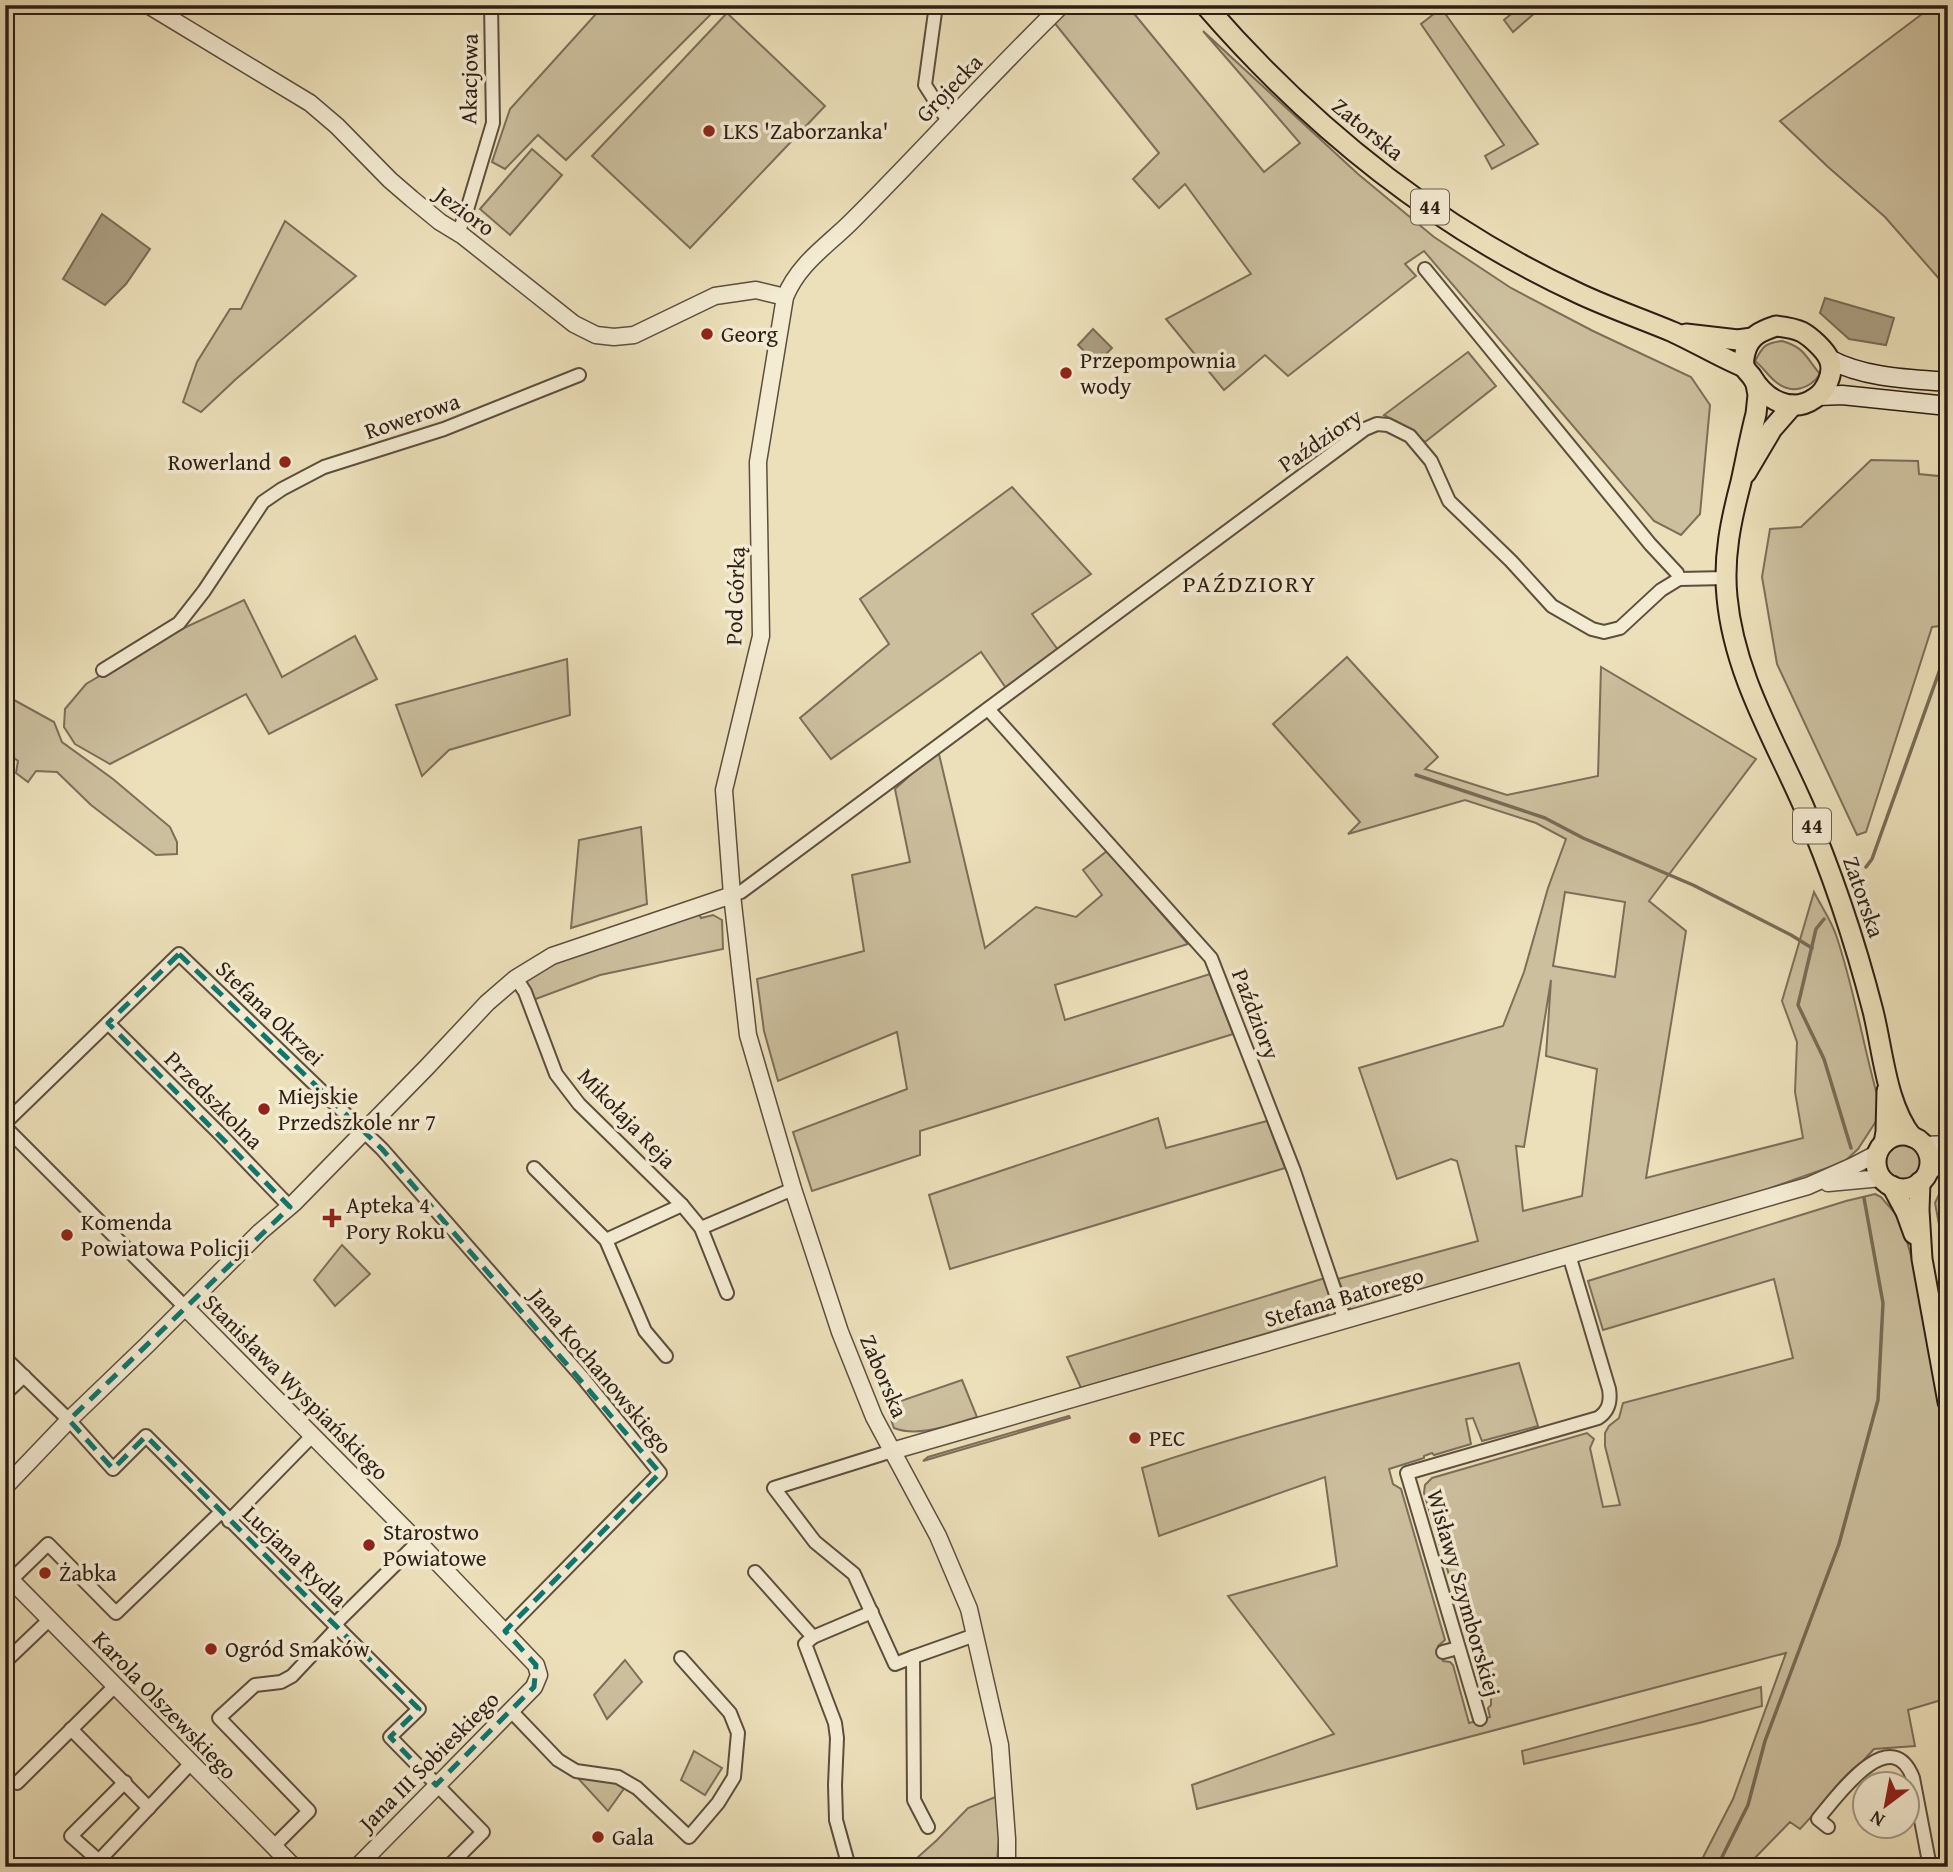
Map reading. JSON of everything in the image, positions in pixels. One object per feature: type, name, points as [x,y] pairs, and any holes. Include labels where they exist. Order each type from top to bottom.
[{"type":"main road","name":"Zatorska","points":[[1205,5],[1265,70],[1310,113],[1366,161],[1416,198],[1529,268],[1591,299],[1675,333],[1744,367]]},
{"type":"main road","name":"44","points":[[1752,338],[1762,330],[1776,326],[1790,328],[1815,341],[1829,359],[1857,371],[1948,382]]},
{"type":"main road","name":"Zatorska","points":[[1675,333],[1738,340],[1752,338]]},
{"type":"main road","points":[[1752,338],[1744,356],[1744,367],[1762,392],[1782,404],[1807,403],[1818,396],[1827,384],[1831,371],[1829,359]]},
{"type":"main road","name":"Zatorska","points":[[1756,384],[1757,406],[1729,535],[1726,578],[1731,629],[1744,674],[1762,719],[1814,830],[1838,892],[1874,1013],[1888,1079],[1903,1121],[1918,1141]]},
{"type":"main road","points":[[1818,396],[1842,395],[1948,406]]},
{"type":"main road","name":"Zatorska","points":[[1740,483],[1772,429],[1793,405]]},
{"type":"main road","name":"Zatorska","points":[[1881,1148],[1886,1132],[1888,1079]]},
{"type":"main road","points":[[1881,1148],[1897,1135],[1918,1141]]},
{"type":"main road","name":"44","points":[[1918,1141],[1930,1158],[1919,1210],[1922,1259],[1948,1402]]},
{"type":"main road","name":"44","points":[[1881,1148],[1876,1161],[1877,1170],[1906,1212],[1922,1259]]},
{"type":"main road","points":[[1887,1182],[1906,1188],[1924,1177]]},
{"type":"street","name":"Jezioro","points":[[148,5],[310,103],[412,200],[574,324],[596,335],[634,335],[715,296],[756,290],[786,297]]},
{"type":"street","name":"Akacjowa","points":[[458,233],[492,123],[491,5]]},
{"type":"street","points":[[936,5],[925,85],[948,121]]},
{"type":"street","name":"Grojecka","points":[[786,297],[792,281],[803,267],[851,222],[1062,5]]},
{"type":"street","points":[[1425,269],[1650,544],[1677,573],[1679,579],[1726,578]]},
{"type":"street","name":"Pod Górką","points":[[732,895],[724,790],[761,636],[758,462],[786,297]]},
{"type":"street","name":"Rowerowa","points":[[103,670],[179,623],[204,591],[263,502],[282,489],[324,467],[444,429],[579,375]]},
{"type":"street","name":"Paździory","points":[[732,895],[741,892],[1364,429],[1377,424],[1388,425],[1410,436],[1431,461],[1449,501],[1511,561],[1552,606],[1592,629],[1604,632],[1620,628],[1661,590],[1679,579]]},
{"type":"street","name":"Paździory","points":[[989,709],[1211,958],[1294,1171],[1345,1321]]},
{"type":"street","points":[[5,1487],[69,1420],[260,1232],[290,1207],[487,1003],[516,978],[552,956],[732,895]]},
{"type":"street","name":"Zaborska","points":[[732,895],[748,1035],[793,1189],[841,1332],[874,1416],[938,1536],[969,1609],[1000,1745],[1007,1867]]},
{"type":"street","name":"Stefana Okrzei","points":[[108,1023],[179,954],[364,1132]]},
{"type":"street","name":"Mikołaja Reja","points":[[516,978],[525,992],[556,1074],[579,1104],[682,1205],[701,1228],[727,1293]]},
{"type":"street","points":[[5,1125],[108,1023]]},
{"type":"street","name":"Przedszkolna","points":[[108,1023],[290,1207]]},
{"type":"street","name":"Stanisława Wyspiańskiego","points":[[5,1125],[505,1631],[536,1665],[538,1675],[534,1687]]},
{"type":"street","name":"Jana Kochanowskiego","points":[[364,1132],[382,1149],[583,1378],[660,1473],[505,1631]]},
{"type":"street","points":[[1918,1141],[1948,1144]]},
{"type":"street","name":"Stefana Batorego","points":[[892,1451],[1808,1186],[1853,1166],[1881,1148]]},
{"type":"street","points":[[1924,1177],[1948,1160]]},
{"type":"street","points":[[534,1168],[606,1240],[645,1331],[666,1356]]},
{"type":"street","name":"Stefana Batorego","points":[[1808,1186],[1887,1182]]},
{"type":"street","points":[[701,1228],[793,1189]]},
{"type":"street","points":[[606,1240],[682,1205]]},
{"type":"street","name":"Wisławy Szymborskiej","points":[[1480,1719],[1401,1475],[1596,1419],[1605,1412],[1610,1404],[1610,1396],[1569,1255]]},
{"type":"street","points":[[5,1358],[69,1420]]},
{"type":"street","points":[[5,1394],[24,1376]]},
{"type":"street","name":"Lucjana Rydla","points":[[69,1420],[113,1469],[146,1436],[419,1709],[390,1737],[436,1785]]},
{"type":"street","points":[[8,1577],[48,1544],[116,1613],[312,1436]]},
{"type":"street","points":[[892,1451],[774,1488],[815,1542],[854,1574],[895,1664],[975,1635]]},
{"type":"street","points":[[273,1847],[309,1811],[219,1718],[255,1685],[281,1682],[292,1676],[336,1625],[418,1542]]},
{"type":"street","points":[[755,1572],[813,1637]]},
{"type":"street","name":"Karola Olszewskiego","points":[[8,1577],[293,1867]]},
{"type":"street","points":[[849,1867],[836,1820],[835,1723],[805,1644],[813,1637],[872,1612]]},
{"type":"street","points":[[5,1662],[50,1619]]},
{"type":"street","points":[[1443,1653],[1458,1648]]},
{"type":"street","points":[[913,1657],[914,1800],[928,1827]]},
{"type":"street","points":[[511,1710],[558,1760],[576,1771],[618,1777],[637,1788],[689,1837],[718,1803],[734,1777],[738,1733],[730,1713],[681,1658]]},
{"type":"street","points":[[17,1783],[115,1686]]},
{"type":"street","name":"Jana III Sobieskiego","points":[[357,1867],[534,1687]]},
{"type":"street","points":[[1475,1704],[1489,1700]]},
{"type":"street","points":[[71,1729],[149,1808]]},
{"type":"street","points":[[1828,1827],[1818,1819],[1851,1781],[1868,1764],[1883,1758],[1896,1757],[1908,1766],[1913,1778],[1930,1867]]},
{"type":"street","points":[[125,1782],[71,1836],[95,1864],[191,1763]]},
{"type":"street","points":[[436,1785],[483,1832],[448,1867]]},
{"type":"highlighted area","points":[[179,954],[382,1149],[660,1473],[505,1631],[536,1665],[534,1687],[436,1785],[390,1737],[419,1709],[146,1436],[113,1469],[69,1420],[290,1207],[108,1023]]},
{"type":"shaded area","points":[[604,5],[720,5],[566,160],[538,135],[505,169],[492,162],[510,109]]},
{"type":"shaded area","points":[[1070,5],[1127,5],[1264,172],[1300,143],[1203,31],[1358,174],[1434,237],[1511,288],[1593,331],[1691,377],[1710,405],[1700,514],[1681,535],[1654,521],[1424,251],[1405,264],[1416,276],[1288,376],[1265,355],[1224,390],[1166,319],[1251,274],[1185,184],[1159,208],[1133,179],[1159,153],[1053,21]]},
{"type":"shaded area","points":[[1430,5],[1439,5],[1538,144],[1492,169],[1485,156],[1504,145],[1421,24],[1435,13]]},
{"type":"shaded area","points":[[1522,5],[1544,5],[1513,32],[1504,20]]},
{"type":"shaded area","points":[[1934,5],[1948,5],[1948,289],[1885,217],[1780,121]]},
{"type":"shaded area","name":"LKS 'Zaborzanka'","points":[[727,13],[825,106],[690,248],[592,156]]},
{"type":"shaded area","points":[[532,149],[562,175],[510,235],[480,209]]},
{"type":"shaded area","points":[[102,214],[150,249],[126,284],[105,305],[63,279]]},
{"type":"shaded area","points":[[285,221],[356,276],[201,412],[183,402],[197,362],[230,309],[241,309]]},
{"type":"shaded area","points":[[1825,298],[1894,318],[1886,345],[1849,339],[1820,313]]},
{"type":"shaded area","points":[[1093,329],[1112,348],[1103,354],[1104,357],[1097,364],[1078,345]]},
{"type":"shaded area","points":[[1782,341],[1801,350],[1820,374],[1806,387],[1794,389],[1782,386],[1755,361],[1765,346]]},
{"type":"shaded area","points":[[1468,352],[1496,386],[1425,442],[1408,428],[1384,415]]},
{"type":"shaded area","points":[[1871,460],[1918,461],[1919,474],[1948,477],[1948,625],[1932,627],[1866,832],[1857,835],[1777,664],[1762,577],[1770,529],[1801,527]]},
{"type":"shaded area","points":[[1012,487],[1091,574],[1032,614],[1058,650],[1006,688],[981,652],[831,759],[800,718],[889,644],[860,599]]},
{"type":"shaded area","points":[[244,600],[282,677],[355,636],[377,679],[269,734],[246,694],[110,764],[75,744],[64,727],[65,709],[86,684],[169,635]]},
{"type":"shaded area","points":[[1347,657],[1438,757],[1425,769],[1507,795],[1598,776],[1601,667],[1756,759],[1649,901],[1686,931],[1646,1178],[1803,1138],[1795,1092],[1797,1042],[1782,1001],[1814,892],[1834,929],[1843,957],[1882,1112],[1858,1149],[1844,1162],[1733,1201],[1351,1311],[1338,1279],[1478,1241],[1457,1161],[1451,1159],[1397,1179],[1359,1068],[1503,1026],[1524,972],[1548,888],[1566,839],[1536,823],[1465,800],[1348,834],[1360,822],[1273,724]],"holes":[[[1565,892],[1625,902],[1615,977],[1553,966]],[[1551,980],[1546,1056],[1597,1069],[1582,1196],[1523,1211],[1516,1146],[1524,1147]]]},
{"type":"shaded area","points":[[567,659],[570,715],[449,750],[422,776],[396,705]]},
{"type":"shaded area","points":[[5,695],[54,722],[62,742],[113,779],[170,827],[177,842],[177,854],[156,855],[91,805],[57,772],[36,771],[28,782],[16,773],[18,761],[5,751],[5,743],[11,733],[5,729]]},
{"type":"shaded area","points":[[938,750],[985,948],[1036,907],[1076,917],[1102,895],[1083,870],[1107,851],[1188,944],[1055,985],[1065,1020],[1210,974],[1233,1034],[920,1131],[920,1155],[812,1191],[793,1132],[907,1089],[897,1032],[778,1081],[764,1031],[757,979],[864,951],[852,875],[910,862],[895,789]]},
{"type":"shaded area","points":[[641,827],[647,904],[571,928],[579,840]]},
{"type":"shaded area","points":[[698,912],[701,918],[713,915],[722,920],[723,949],[600,975],[533,1000],[522,980],[554,961]]},
{"type":"shaded area","points":[[1158,1118],[1166,1148],[1267,1121],[1285,1168],[950,1269],[929,1195]]},
{"type":"shaded area","points":[[1903,1145],[1916,1150],[1921,1163],[1916,1176],[1903,1181],[1890,1176],[1885,1163],[1890,1150]]},
{"type":"shaded area","points":[[1948,1181],[1948,1273],[1935,1203]]},
{"type":"shaded area","points":[[1875,1194],[1881,1197],[1901,1220],[1913,1263],[1948,1457],[1948,1698],[1908,1710],[1915,1746],[1874,1749],[1800,1829],[1790,1822],[1746,1867],[1698,1867],[1733,1799],[1786,1653],[1197,1809],[1192,1785],[1334,1734],[1228,1596],[1337,1566],[1325,1477],[1159,1536],[1142,1468],[1283,1425],[1519,1363],[1538,1426],[1482,1441],[1473,1418],[1466,1419],[1471,1444],[1434,1455],[1432,1453],[1389,1469],[1393,1484],[1401,1489],[1445,1640],[1438,1646],[1443,1661],[1453,1665],[1469,1723],[1490,1717],[1488,1708],[1491,1705],[1491,1695],[1484,1690],[1424,1493],[1425,1485],[1432,1478],[1587,1433],[1594,1439],[1590,1448],[1603,1507],[1620,1505],[1605,1446],[1605,1433],[1619,1418],[1623,1403],[1793,1358],[1774,1279],[1603,1330],[1588,1281]]},
{"type":"shaded area","points":[[342,1245],[370,1274],[335,1306],[314,1280]]},
{"type":"shaded area","points":[[1325,1278],[1335,1307],[1326,1316],[1081,1388],[1067,1357]]},
{"type":"shaded area","points":[[962,1380],[977,1417],[925,1431],[894,1428],[886,1406]]},
{"type":"shaded area","points":[[1069,1416],[1070,1418],[923,1461],[928,1457]]},
{"type":"shaded area","points":[[625,1660],[642,1682],[607,1719],[594,1695]]},
{"type":"shaded area","points":[[1761,1687],[1762,1706],[1524,1764],[1522,1751]]},
{"type":"shaded area","points":[[694,1751],[722,1768],[705,1795],[681,1780]]},
{"type":"shaded area","points":[[565,1764],[628,1783],[608,1811]]},
{"type":"shaded area","points":[[998,1796],[1000,1825],[997,1862],[1003,1867],[907,1867],[968,1808]]},
{"type":"waterway","points":[[1866,867],[1872,859],[1948,647]]},
{"type":"waterway","points":[[1416,775],[1545,818],[1583,838],[1693,885],[1812,948]]},
{"type":"waterway","points":[[1824,919],[1816,929],[1798,1005],[1824,1059],[1851,1148]]},
{"type":"waterway","points":[[1717,1867],[1748,1805],[1765,1741],[1839,1544],[1878,1400],[1883,1303],[1864,1198]]},
{"type":"place","name":"LKS 'Zaborzanka'","points":[[709,131]]},
{"type":"place","name":"Georg","points":[[707,334]]},
{"type":"place","name":"Przepompownia wody","points":[[1066,373]]},
{"type":"place","name":"Rowerland","points":[[285,462]]},
{"type":"place","name":"Miejskie Przedszkole nr 7","points":[[264,1109]]},
{"type":"place","name":"Apteka 4 Pory Roku","points":[[332,1218]]},
{"type":"place","name":"Komenda Powiatowa Policji","points":[[67,1235]]},
{"type":"place","name":"PEC","points":[[1135,1438]]},
{"type":"place","name":"Starostwo Powiatowe","points":[[369,1545]]},
{"type":"place","name":"Żabka","points":[[45,1573]]},
{"type":"place","name":"Ogród Smaków","points":[[211,1649]]},
{"type":"place","name":"Gala","points":[[598,1837]]},
{"type":"district","name":"PAŹDZIORY","points":[[1250,584]]}]
